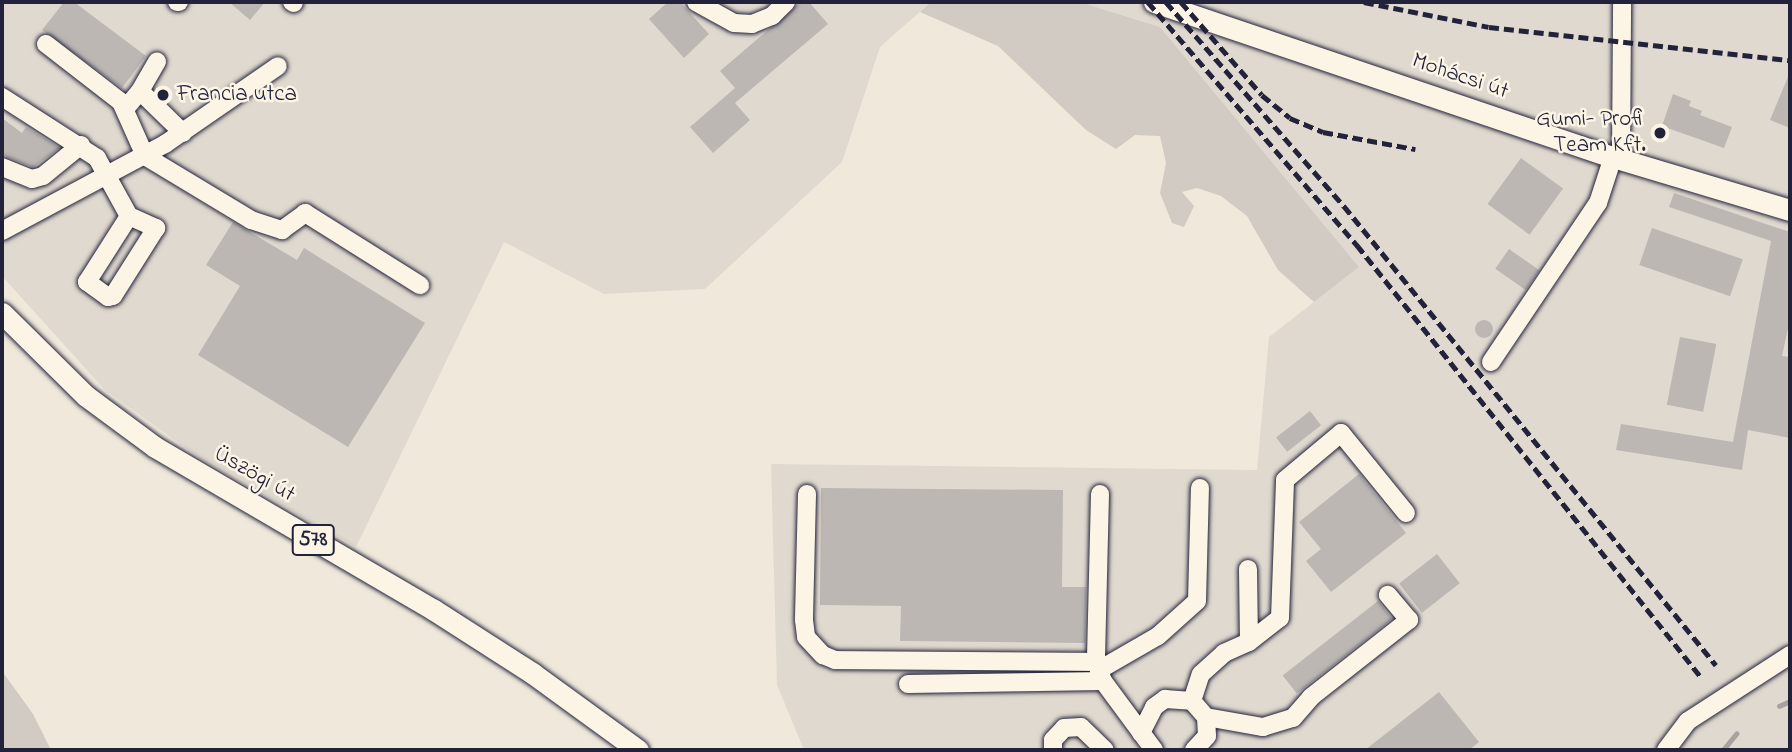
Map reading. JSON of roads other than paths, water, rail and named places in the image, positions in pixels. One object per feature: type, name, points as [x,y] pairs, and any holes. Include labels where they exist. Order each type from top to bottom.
[{"type":"main road","name":"Mohácsi út","points":[[1154,2],[1617,158],[1790,210]]},
{"type":"main road","name":"Üszögi út","points":[[2,313],[86,396],[155,447],[434,610],[532,673],[638,750]]},
{"type":"street","points":[[696,2],[734,23],[752,24],[772,16],[786,2]]},
{"type":"street","points":[[1491,362],[1598,204],[1617,158],[1622,2]]},
{"type":"street","points":[[47,44],[125,109],[145,156],[251,220],[282,230],[305,213],[420,285]]},
{"type":"street","points":[[125,109],[141,91],[157,61]]},
{"type":"street","points":[[2,231],[145,156],[183,133],[278,66]]},
{"type":"street","points":[[141,91],[183,133]]},
{"type":"street","points":[[2,97],[81,145],[110,175],[129,216],[156,228],[108,298],[87,282],[129,216]]},
{"type":"street","points":[[2,167],[32,179],[43,176],[81,145]]},
{"type":"street","points":[[1192,701],[1201,674],[1224,653],[1249,642],[1280,618],[1285,480],[1341,433],[1406,513]]},
{"type":"street","points":[[908,684],[1099,671],[1158,636],[1197,601],[1200,488]]},
{"type":"street","points":[[807,494],[804,620],[806,637],[823,655],[835,660],[1099,671]]},
{"type":"street","points":[[1100,494],[1099,671],[1154,750]]},
{"type":"street","points":[[1248,569],[1249,642]]},
{"type":"street","points":[[1206,717],[1262,727],[1293,718],[1311,697],[1409,620],[1388,595]]},
{"type":"street","points":[[1666,750],[1688,722],[1790,655]]},
{"type":"street","points":[[1141,733],[1154,707],[1165,699],[1192,701],[1206,717],[1207,736],[1194,750]]},
{"type":"street","points":[[1053,750],[1053,740],[1064,728],[1081,727],[1105,750]]},
{"type":"waterway","points":[[1779,706],[1790,701]]},
{"type":"waterway","points":[[1723,750],[1736,734]]},
{"type":"railway","points":[[1148,2],[1357,245],[1701,677]]},
{"type":"railway","points":[[1166,2],[1344,206],[1716,665]]},
{"type":"railway","points":[[1181,2],[1262,95],[1290,118],[1323,132],[1415,149]]},
{"type":"railway","points":[[1364,2],[1489,27],[1790,60]]},
{"type":"place","name":"Francia utca","points":[[163,95]]},
{"type":"place","name":"Gumi- Profi Team Kft.","points":[[1660,133]]}]
